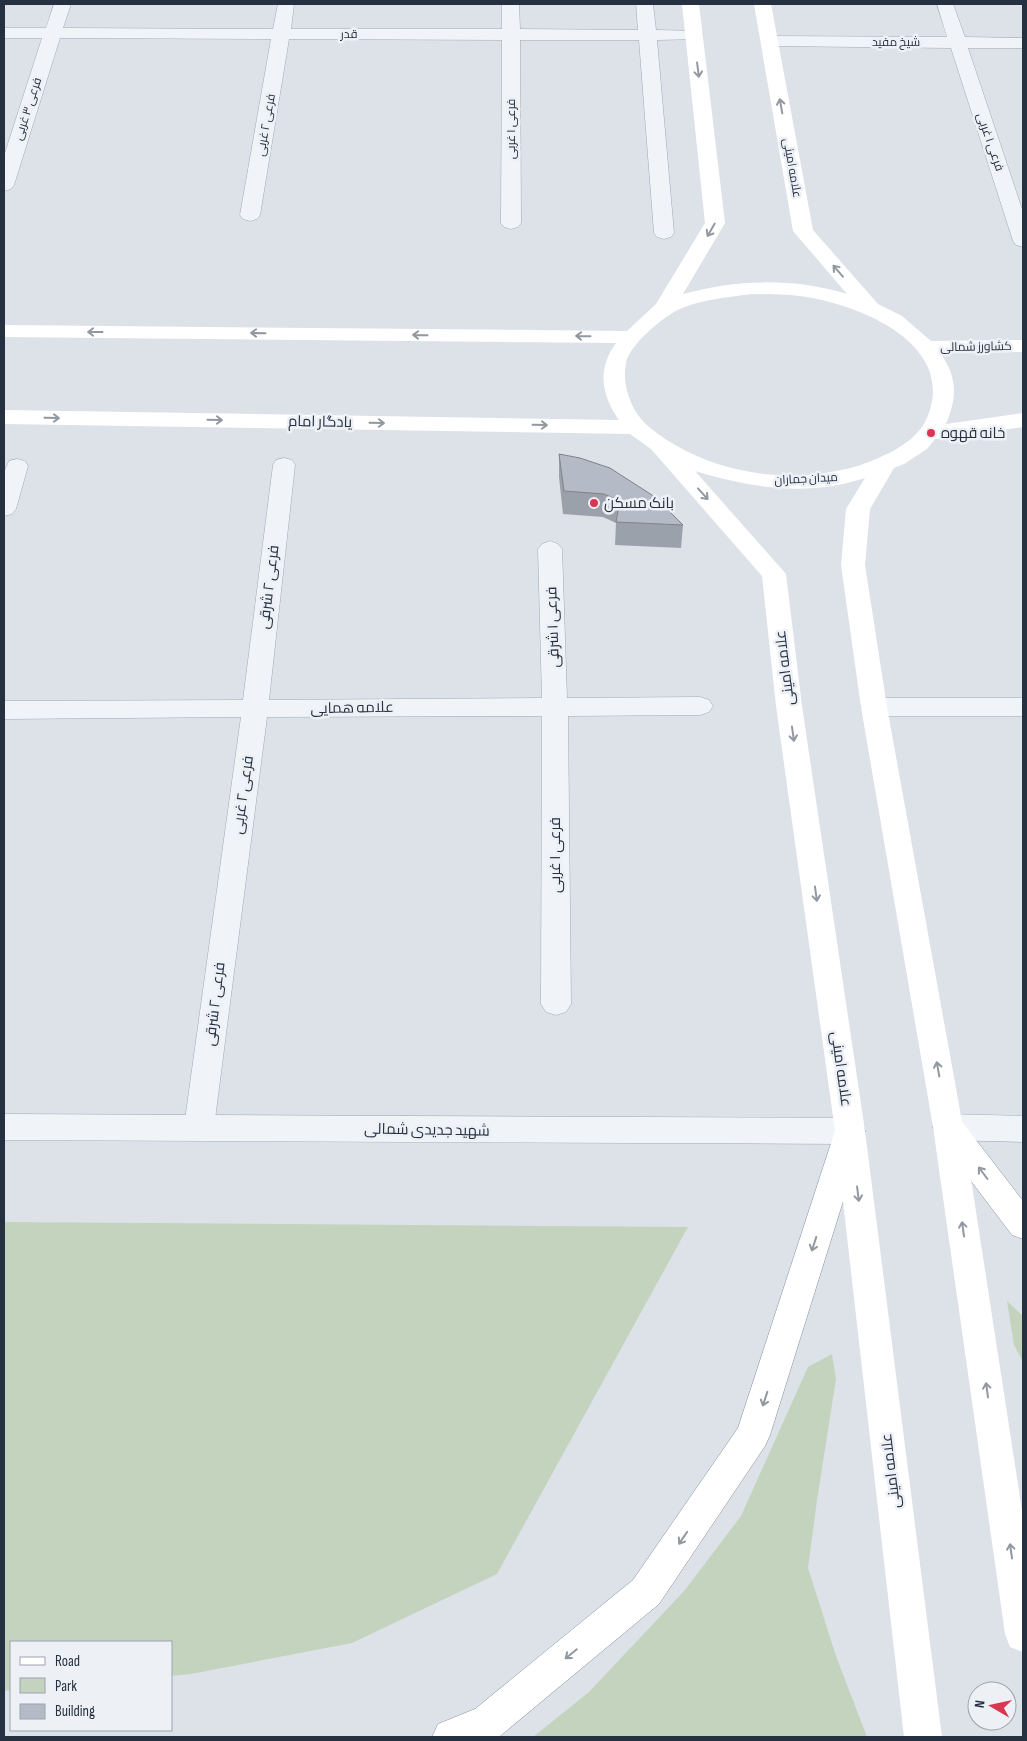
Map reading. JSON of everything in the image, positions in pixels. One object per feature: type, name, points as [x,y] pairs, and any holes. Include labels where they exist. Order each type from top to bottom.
[{"type":"main road","points":[[663,310],[715,223],[690,4]]},
{"type":"main road","name":"علامه امینی","points":[[762,4],[803,231],[870,308]]},
{"type":"main road","name":"میدان جماران","points":[[753,288],[803,290],[870,308],[895,320],[928,347],[943,374],[945,404],[931,433],[911,451],[884,466],[834,480],[776,482],[720,473],[671,453],[635,427],[616,394],[615,362],[632,337],[663,310],[704,294],[753,288]]},
{"type":"main road","points":[[4,331],[632,337]]},
{"type":"main road","name":"کشاورز شمالی","points":[[928,347],[1023,346]]},
{"type":"main road","name":"یادگار امام","points":[[4,417],[635,427]]},
{"type":"main road","points":[[931,433],[1023,420]]},
{"type":"main road","name":"علامه امینی","points":[[659,444],[774,574],[789,706],[850,1131],[923,1737]]},
{"type":"main road","points":[[884,466],[858,509],[853,564],[874,707],[948,1127],[1023,1634]]},
{"type":"main road","points":[[948,1127],[1023,1225]]},
{"type":"main road","points":[[451,1737],[488,1723],[646,1592],[753,1435],[850,1131]]},
{"type":"street","name":"فرعی ۳ غربی","points":[[4,185],[62,4]]},
{"type":"street","points":[[281,34],[286,4]]},
{"type":"street","points":[[510,4],[511,34]]},
{"type":"street","points":[[645,4],[664,233]]},
{"type":"street","points":[[945,4],[956,42]]},
{"type":"street","name":"قدر","points":[[4,33],[694,35]]},
{"type":"street","name":"فرعی ۲ غربی","points":[[250,215],[281,34]]},
{"type":"street","name":"فرعی ۱ غربی","points":[[511,34],[512,223]]},
{"type":"street","name":"شیخ مفید","points":[[770,41],[1023,43]]},
{"type":"street","name":"فرعی ۱ غربی","points":[[956,42],[1023,241]]},
{"type":"street","name":"فرعی ۲ شرقی","points":[[255,709],[284,465]]},
{"type":"street","points":[[4,509],[17,466]]},
{"type":"street","name":"فرعی ۱ شرقی","points":[[550,549],[555,706]]},
{"type":"street","name":"فرعی ۱ غربی","points":[[555,706],[556,1004]]},
{"type":"street","name":"علامه همایی","points":[[4,710],[700,706]]},
{"type":"street","points":[[874,707],[1023,707]]},
{"type":"street","name":"فرعی ۲ غربی","points":[[230,882],[255,709]]},
{"type":"street","name":"فرعی ۲ شرقی","points":[[198,1127],[230,882]]},
{"type":"street","name":"شهید جدیدی شمالی","points":[[4,1127],[850,1131]]},
{"type":"street","points":[[948,1127],[1023,1130]]},
{"type":"green space","points":[[4,1222],[688,1227],[497,1574],[352,1643],[191,1674],[172,1676],[172,1641],[10,1641],[10,1690],[4,1691]]},
{"type":"green space","points":[[1007,1301],[1023,1316],[1023,1362],[1014,1345]]},
{"type":"green space","points":[[832,1354],[836,1379],[808,1568],[836,1656],[867,1737],[533,1737],[589,1692],[685,1590],[741,1516],[808,1367]]},
{"type":"building","points":[[559,454],[580,458],[610,468],[655,497],[683,525],[616,522],[620,501],[604,494],[564,491]]},
{"type":"place","name":"خانه قهوه","points":[[931,433]]},
{"type":"place","name":"بانک مسکن","points":[[594,503]]}]
